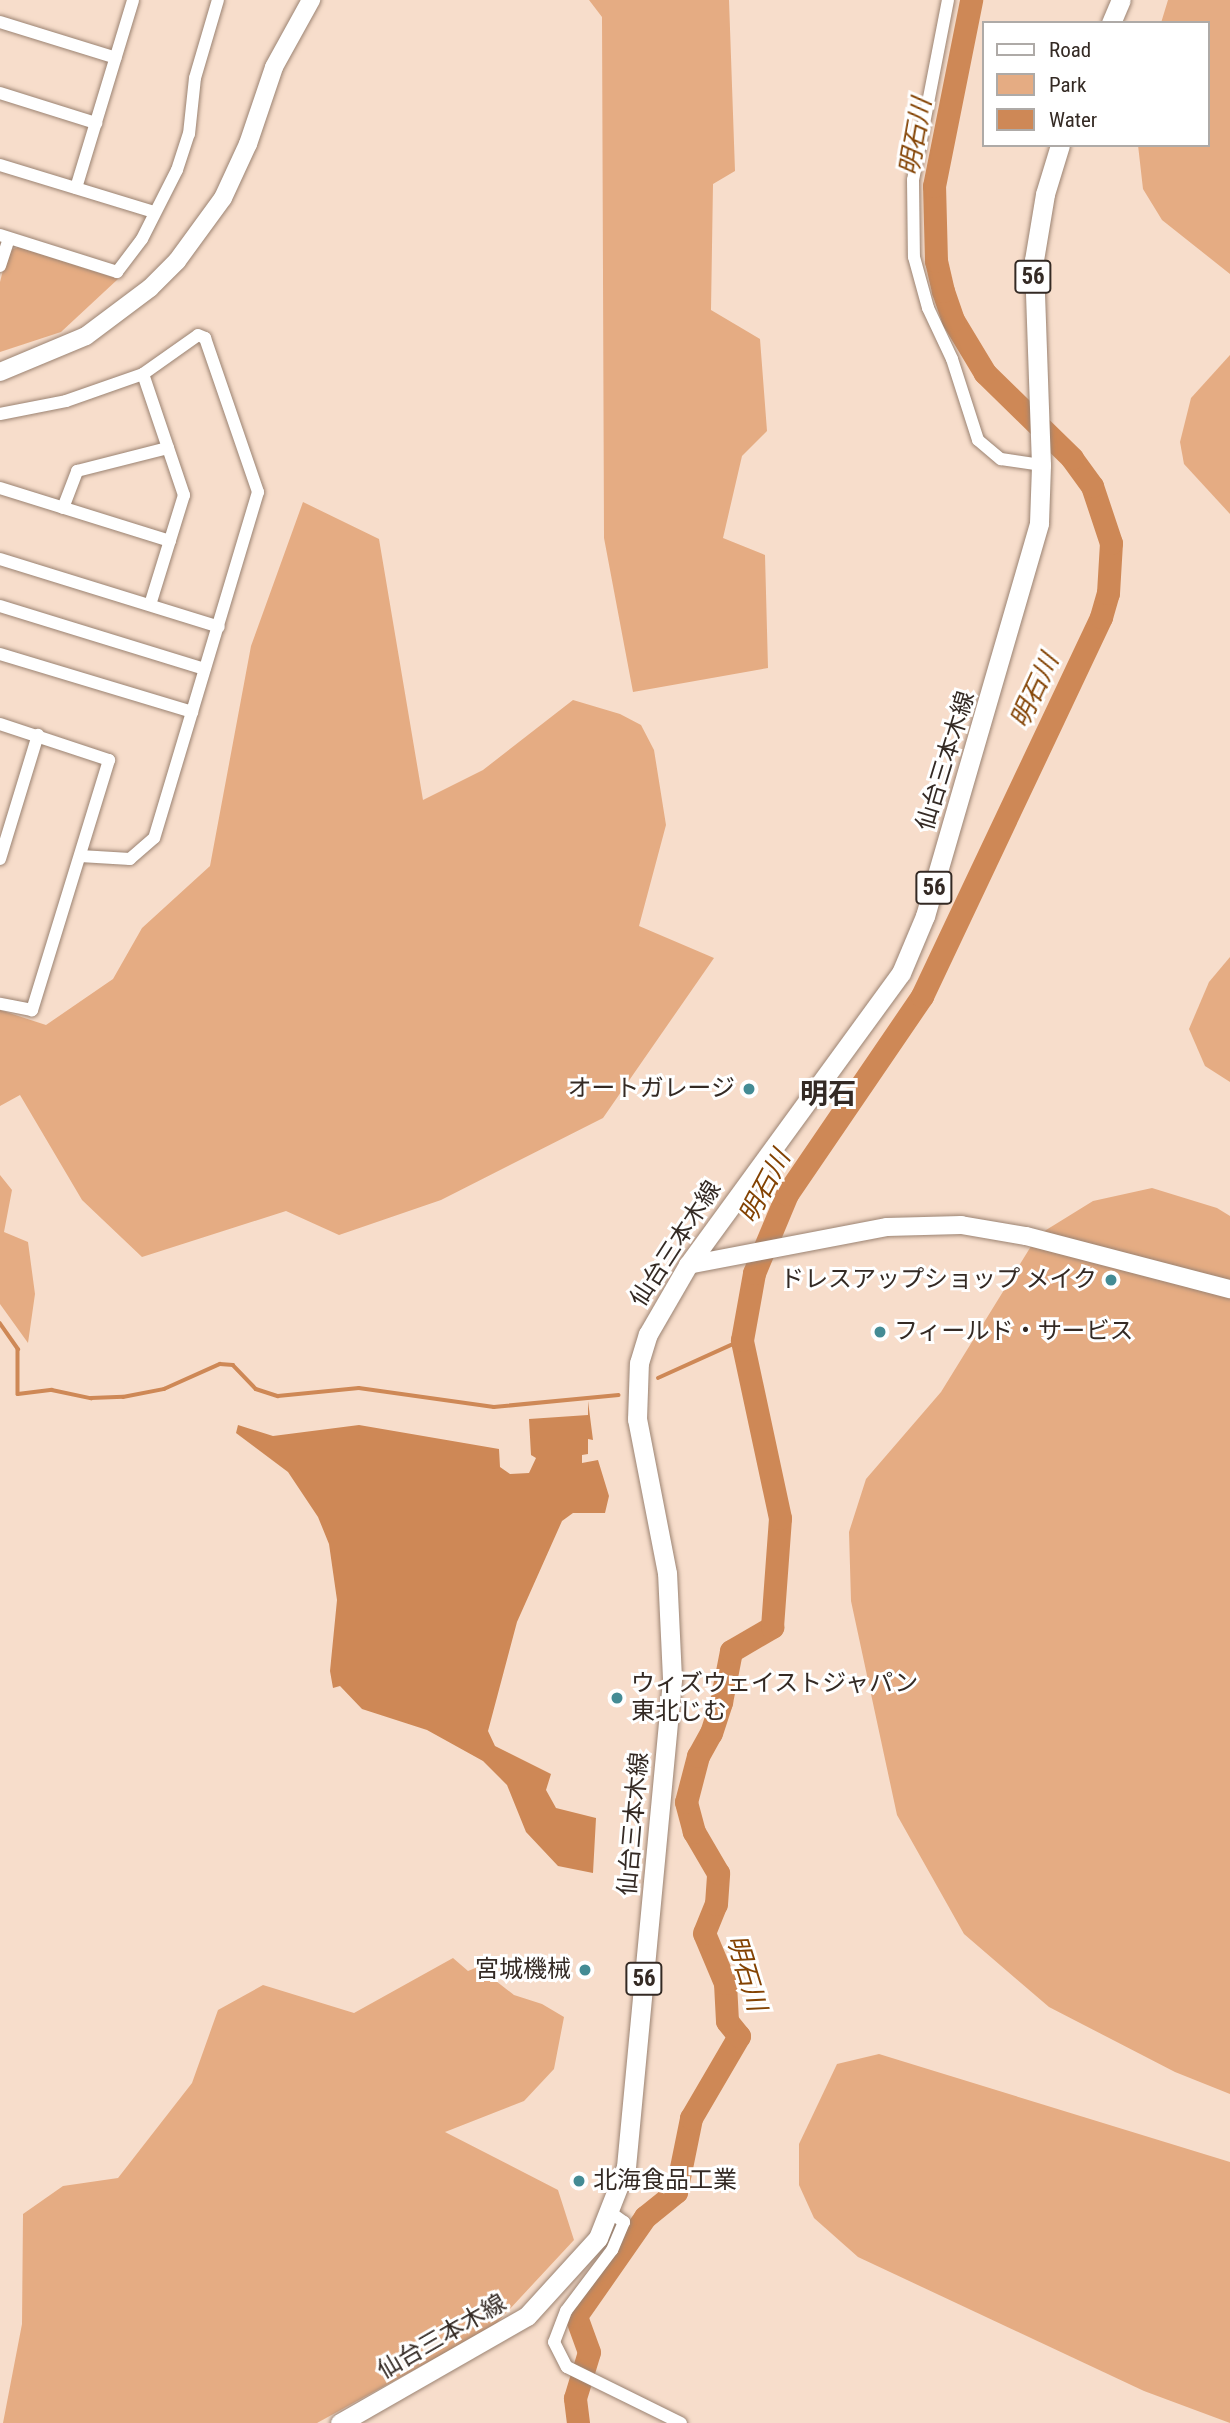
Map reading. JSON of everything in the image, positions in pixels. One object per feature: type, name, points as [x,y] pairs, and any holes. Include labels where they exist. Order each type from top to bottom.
[{"type":"main road","points":[[1112,21],[1121,0]]},
{"type":"main road","name":"仙台三本木線","points":[[340,2423],[527,2316],[575,2268],[611,2213],[632,2134],[672,1678],[667,1573],[637,1419],[637,1379],[648,1334],[688,1265],[865,1026],[913,948],[1031,559],[1042,499],[1034,260],[1045,194],[1059,147]]},
{"type":"street","points":[[76,188],[133,0]]},
{"type":"street","points":[[0,265],[4,236],[117,271],[177,170],[189,134],[195,78],[218,0]]},
{"type":"street","points":[[0,372],[86,336],[150,288],[177,261],[228,188],[275,67],[311,0]]},
{"type":"street","points":[[948,0],[913,180],[914,257],[928,308],[952,359],[978,440],[1001,459],[1041,457]]},
{"type":"street","points":[[0,22],[116,58]]},
{"type":"street","points":[[0,93],[96,123]]},
{"type":"street","points":[[0,165],[154,212]]},
{"type":"street","points":[[0,414],[66,401],[143,374],[198,335],[205,338],[258,492],[219,626],[148,846],[130,859],[80,856]]},
{"type":"street","points":[[143,374],[184,495],[150,605]]},
{"type":"street","points":[[63,508],[77,471],[168,448]]},
{"type":"street","points":[[0,488],[170,541]]},
{"type":"street","points":[[0,559],[219,626]]},
{"type":"street","points":[[0,606],[205,669]]},
{"type":"street","points":[[0,654],[192,712]]},
{"type":"street","points":[[0,724],[109,761],[32,1010],[0,1004]]},
{"type":"street","points":[[0,859],[37,736]]},
{"type":"street","points":[[688,1265],[773,1251],[887,1227],[961,1225],[1026,1236],[1230,1289]]},
{"type":"street","points":[[611,2213],[624,2222],[612,2250],[555,2332],[554,2342],[567,2367],[582,2372],[681,2423]]},
{"type":"green space","points":[[589,0],[729,0],[735,171],[713,184],[711,310],[760,339],[767,431],[742,456],[723,538],[765,555],[768,668],[633,692],[604,538],[602,17]]},
{"type":"green space","points":[[1168,0],[1230,0],[1230,274],[1162,220],[1143,189],[1138,147],[1209,147],[1209,21],[1162,21]]},
{"type":"green space","points":[[18,247],[118,279],[61,332],[0,352],[0,282],[8,251]]},
{"type":"green space","points":[[1230,355],[1230,514],[1184,464],[1180,442],[1191,398]]},
{"type":"green space","points":[[303,502],[379,539],[423,800],[483,770],[573,700],[620,714],[641,725],[654,750],[666,825],[639,926],[714,958],[603,1118],[441,1200],[339,1235],[286,1211],[142,1257],[82,1200],[20,1095],[0,1106],[0,1010],[46,1025],[113,979],[142,928],[210,866],[251,646]]},
{"type":"green space","points":[[1230,957],[1230,1082],[1205,1066],[1189,1029],[1209,982]]},
{"type":"green space","points":[[0,1175],[12,1190],[4,1232],[28,1242],[35,1294],[28,1343],[0,1304]]},
{"type":"green space","points":[[1152,1188],[1217,1208],[1230,1216],[1230,2094],[1175,2072],[1049,2007],[964,1934],[897,1815],[851,1601],[849,1532],[866,1479],[941,1392],[1038,1235],[1093,1201]]},
{"type":"green space","points":[[453,1958],[468,1971],[478,1967],[514,1995],[542,2004],[564,2017],[554,2069],[524,2101],[445,2132],[558,2190],[574,2240],[494,2326],[317,2423],[3,2423],[22,2324],[23,2214],[63,2186],[118,2178],[192,2083],[218,2010],[263,1985],[354,2013]]},
{"type":"green space","points":[[879,2054],[1230,2162],[1230,2423],[1144,2391],[858,2257],[814,2218],[799,2185],[799,2144],[837,2064]]},
{"type":"water","points":[[588,1401],[593,1440],[588,1439],[588,1454],[582,1455],[582,1463],[598,1460],[609,1496],[605,1513],[573,1513],[562,1521],[517,1622],[488,1731],[495,1746],[551,1774],[546,1790],[556,1808],[596,1818],[593,1873],[558,1866],[526,1832],[507,1785],[483,1761],[427,1730],[362,1709],[340,1686],[333,1688],[330,1671],[337,1600],[329,1544],[318,1517],[288,1472],[236,1433],[238,1425],[273,1436],[359,1425],[499,1449],[500,1467],[510,1474],[529,1473],[536,1458],[531,1455],[529,1419],[588,1415]]},
{"type":"waterway","name":"明石川","points":[[578,2423],[575,2398],[589,2352],[576,2316],[645,2217],[676,2192],[691,2118],[739,2036],[727,2021],[725,1983],[704,1933],[716,1904],[718,1873],[694,1832],[686,1802],[698,1756],[711,1733],[721,1702],[731,1651],[772,1627],[780,1518],[742,1340],[754,1273],[787,1194],[922,996],[1101,617],[1108,593],[1111,543],[1092,486],[1072,458],[985,373],[953,320],[936,261],[934,186],[971,0]]},
{"type":"waterway","points":[[0,1323],[18,1349],[18,1394],[52,1390],[91,1398],[123,1397],[164,1389],[220,1364],[233,1365],[256,1389],[278,1396],[359,1388],[494,1407],[618,1395]]},
{"type":"waterway","points":[[658,1378],[742,1340]]},
{"type":"place","name":"オートガレージ","points":[[749,1089]]},
{"type":"place","name":"ドレスアップショップ メイク","points":[[1111,1280]]},
{"type":"place","name":"フィールド・サービス","points":[[880,1332]]},
{"type":"place","name":"ウィズウェイストジャパン 東北じむ","points":[[617,1698]]},
{"type":"place","name":"宮城機械","points":[[585,1970]]},
{"type":"place","name":"北海食品工業","points":[[579,2181]]},
{"type":"district","name":"明石","points":[[828,1094]]}]
